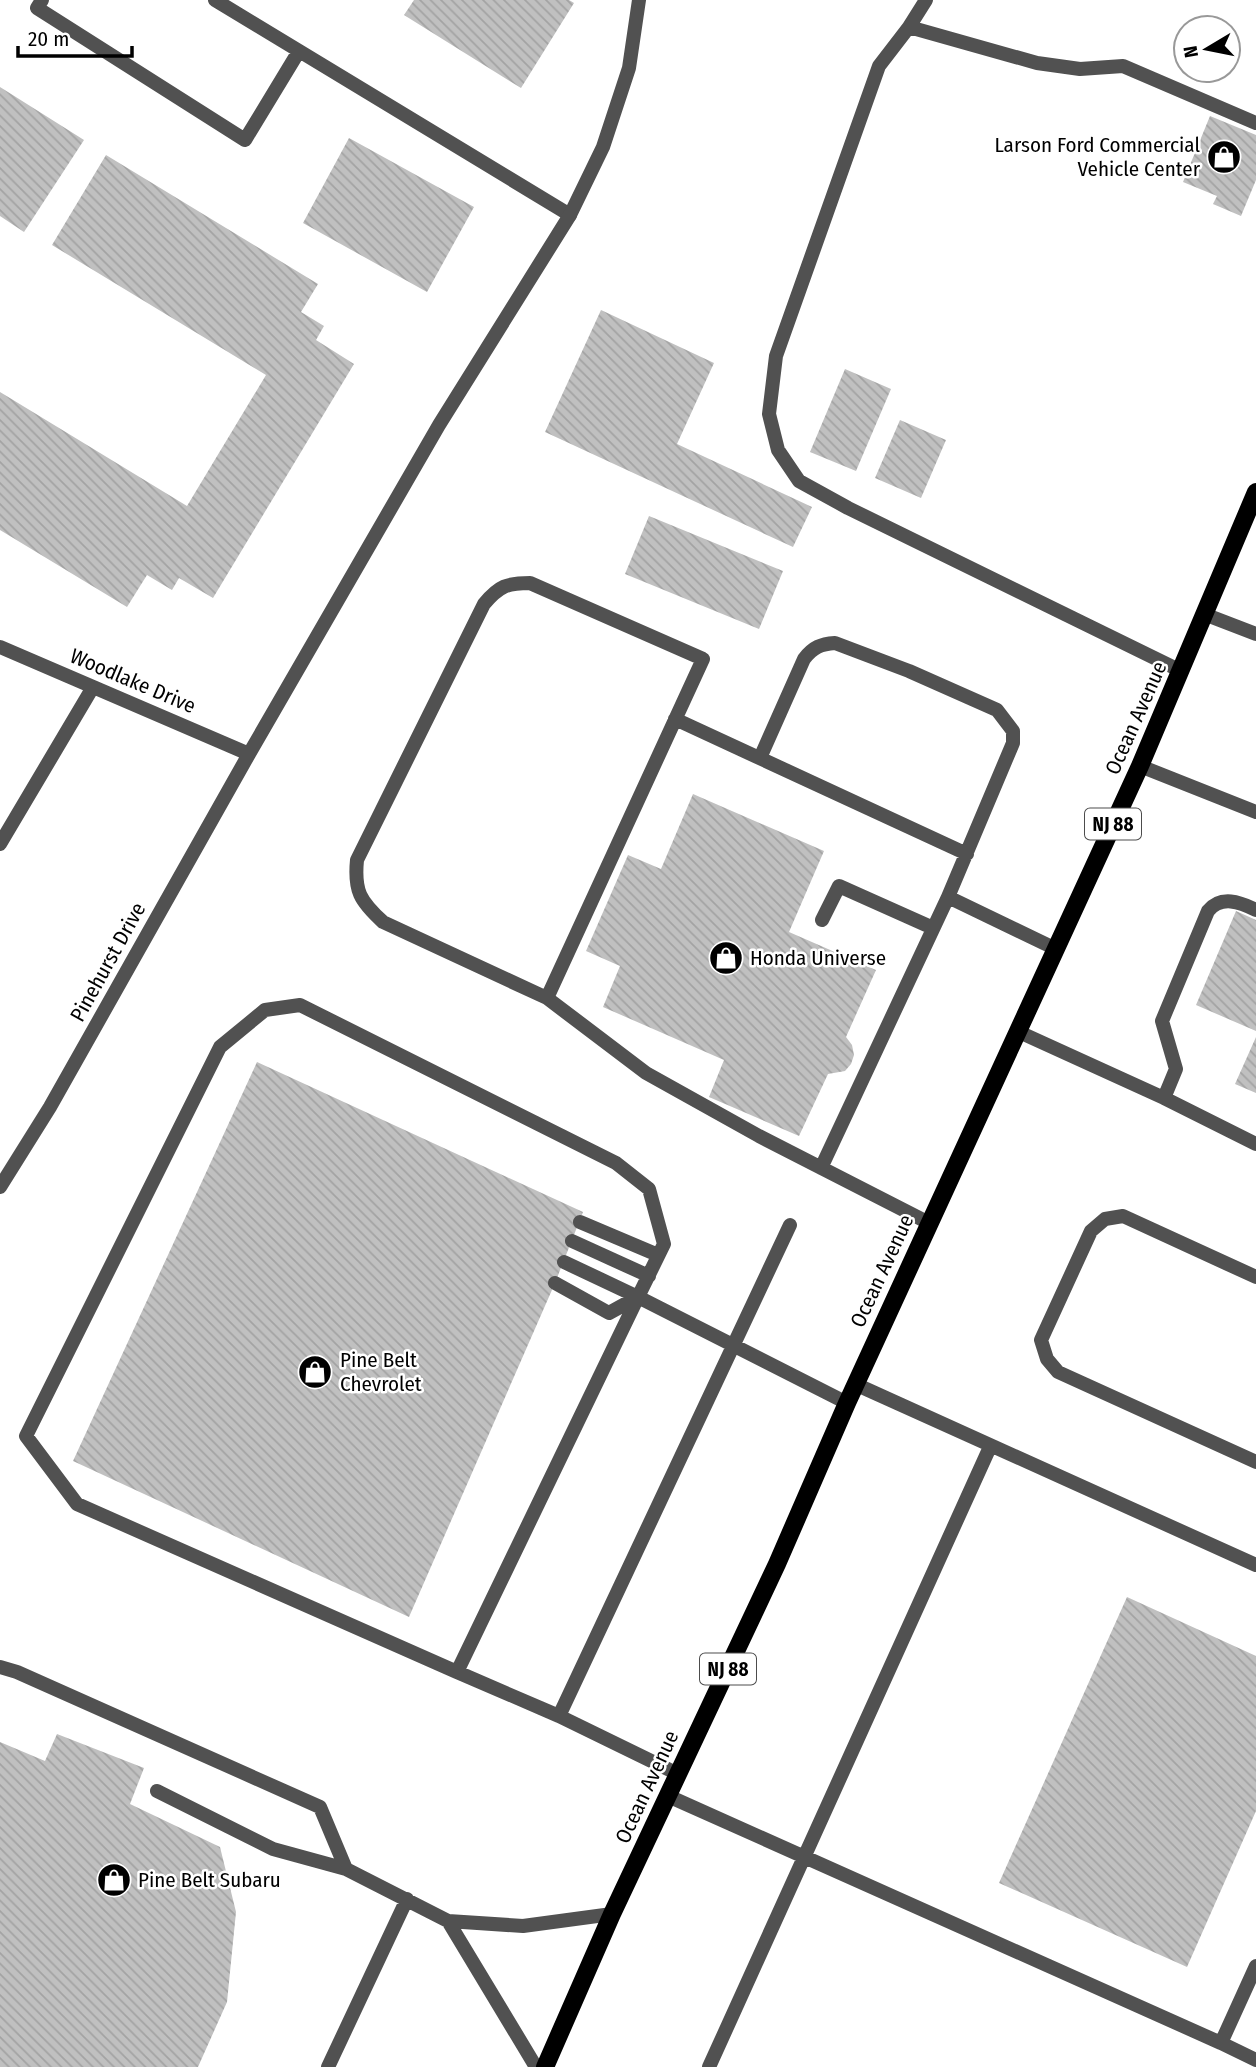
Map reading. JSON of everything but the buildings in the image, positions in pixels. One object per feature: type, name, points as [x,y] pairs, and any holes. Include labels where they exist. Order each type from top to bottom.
[{"type":"main road","name":"Ocean Avenue","points":[[545,2067],[612,1914],[777,1564],[855,1384],[1140,766],[1256,492]]},
{"type":"street","points":[[41,0],[37,8],[245,140],[299,51]]},
{"type":"street","points":[[215,0],[570,215]]},
{"type":"street","name":"Pinehurst Drive","points":[[0,1188],[50,1107],[439,425],[570,215],[603,147],[629,68],[639,0]]},
{"type":"street","points":[[926,0],[879,66],[776,356],[769,414],[778,450],[799,481],[848,508],[1181,671]]},
{"type":"street","points":[[909,27],[1037,63],[1080,69],[1123,66],[1256,123]]},
{"type":"street","points":[[547,998],[703,659],[530,583],[513,583],[496,590],[484,604],[358,860],[355,881],[364,905],[383,922],[547,998],[646,1073],[929,1223]]},
{"type":"street","points":[[1204,614],[1256,634]]},
{"type":"street","points":[[760,758],[804,659],[811,649],[823,644],[835,643],[997,710],[1013,732],[1013,743],[967,855],[821,1168]]},
{"type":"street","name":"Woodlake Drive","points":[[0,647],[249,754]]},
{"type":"street","points":[[0,844],[93,687]]},
{"type":"street","points":[[676,719],[967,855]]},
{"type":"street","points":[[1140,766],[1256,813]]},
{"type":"street","points":[[822,920],[839,886],[933,928]]},
{"type":"street","points":[[948,897],[1056,949]]},
{"type":"street","points":[[1164,1098],[1176,1069],[1162,1021],[1208,911],[1213,905],[1231,901],[1256,910]]},
{"type":"street","points":[[457,1672],[664,1244],[649,1189],[616,1163],[300,1005],[265,1010],[220,1047],[26,1436],[77,1504],[457,1672],[559,1716],[678,1774]]},
{"type":"street","points":[[1019,1032],[1164,1098],[1256,1144]]},
{"type":"street","points":[[1256,1277],[1123,1216],[1105,1219],[1091,1231],[1041,1340],[1047,1359],[1058,1373],[1256,1462]]},
{"type":"street","points":[[580,1222],[658,1255]]},
{"type":"street","points":[[559,1716],[790,1225]]},
{"type":"street","points":[[572,1241],[649,1276]]},
{"type":"street","points":[[564,1262],[733,1343],[847,1403]]},
{"type":"street","points":[[555,1283],[609,1313],[638,1297]]},
{"type":"street","points":[[855,1384],[990,1447],[1256,1564]]},
{"type":"street","points":[[709,2067],[990,1447]]},
{"type":"street","points":[[0,1667],[17,1672],[320,1807],[346,1869]]},
{"type":"street","points":[[157,1791],[273,1849],[346,1869],[448,1921],[523,1926],[612,1914]]},
{"type":"street","points":[[668,1796],[1256,2060]]},
{"type":"street","points":[[328,2067],[407,1899]]},
{"type":"street","points":[[448,1921],[480,1970],[536,2067]]},
{"type":"street","points":[[1221,2043],[1256,1966]]},
{"type":"place","name":"Larson Ford Commercial Vehicle Center","points":[[1224,157]]},
{"type":"place","name":"Honda Universe","points":[[726,958]]},
{"type":"place","name":"Pine Belt Chevrolet","points":[[315,1372]]},
{"type":"place","name":"Pine Belt Subaru","points":[[114,1880]]}]
